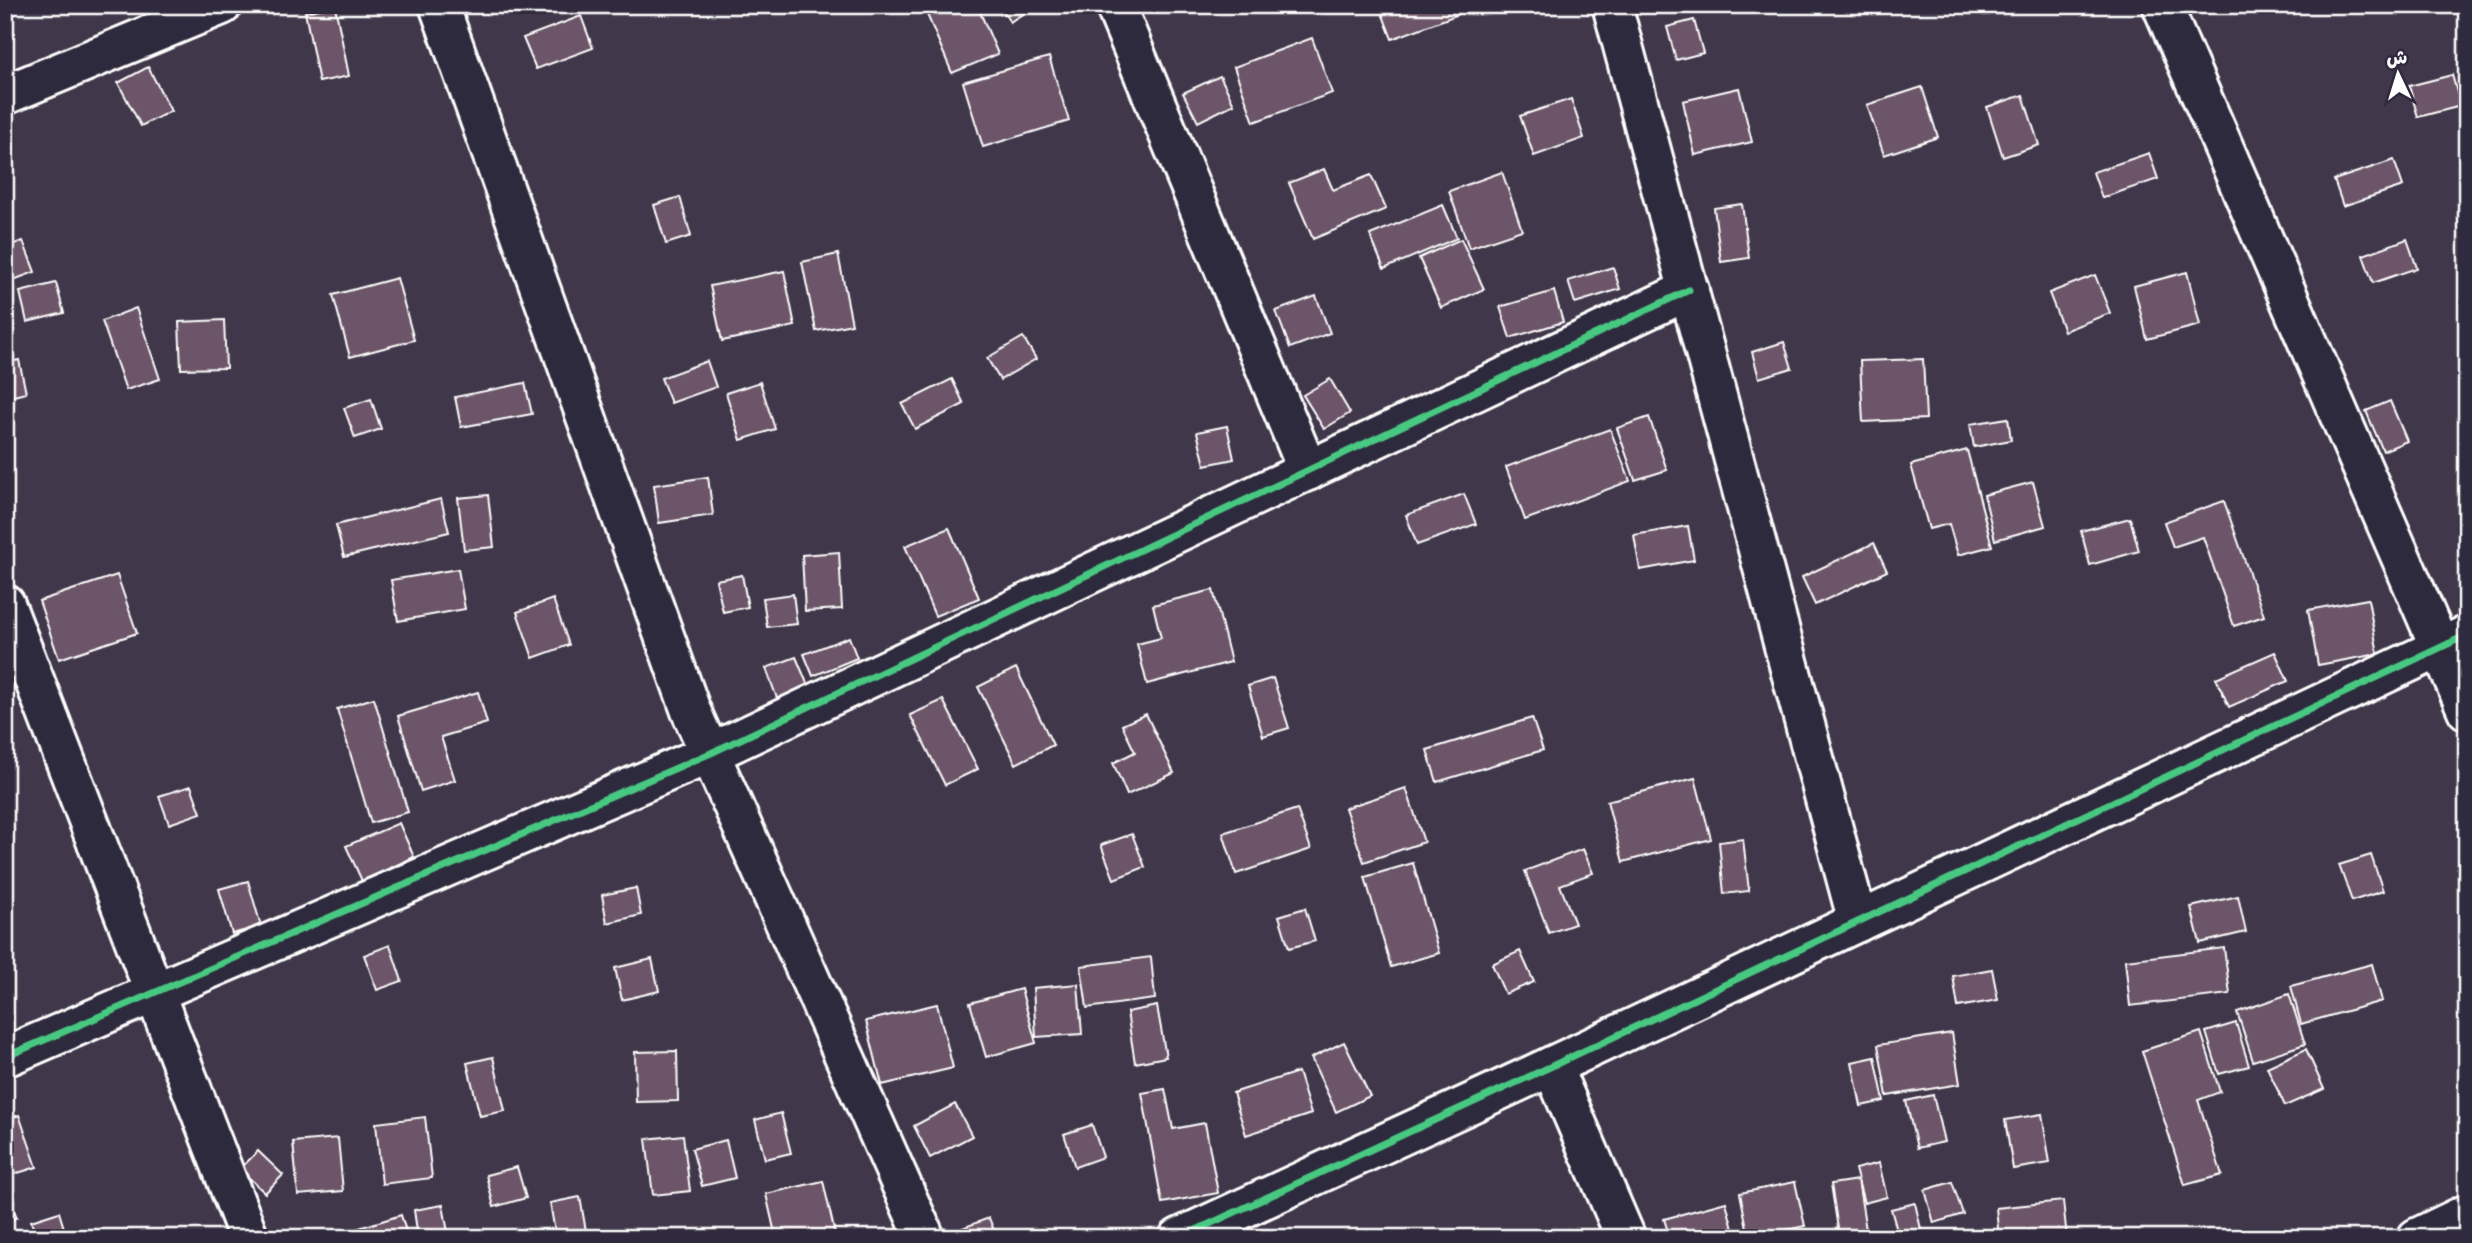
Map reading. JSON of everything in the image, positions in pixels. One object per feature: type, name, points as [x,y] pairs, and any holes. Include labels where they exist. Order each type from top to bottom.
[{"type":"street","points":[[5,95],[222,5]]},
{"type":"street","points":[[439,5],[691,711],[925,1238]]},
{"type":"street","points":[[1115,5],[1308,471]]},
{"type":"street","points":[[1612,5],[1858,922]]},
{"type":"street","points":[[2162,5],[2454,641],[2467,710]]},
{"type":"street","points":[[5,1058],[710,753],[1689,290]]},
{"type":"street","points":[[5,604],[249,1238]]},
{"type":"street","points":[[1179,1238],[1552,1066],[2454,641]]},
{"type":"street","points":[[1552,1066],[1626,1238]]},
{"type":"street","points":[[2417,1238],[2467,1214]]},
{"type":"building","points":[[923,5],[977,5],[998,54],[952,73]]},
{"type":"building","points":[[999,5],[1036,5],[1010,22]]},
{"type":"building","points":[[1379,5],[1455,5],[1459,14],[1392,39]]},
{"type":"building","points":[[1983,5],[2010,5],[2011,12],[1984,15]]},
{"type":"building","points":[[335,6],[349,76],[319,82],[305,12]]},
{"type":"building","points":[[581,16],[593,48],[536,69],[523,38]]},
{"type":"building","points":[[1694,20],[1703,53],[1676,60],[1667,27]]},
{"type":"building","points":[[1312,38],[1332,93],[1254,122],[1234,67]]},
{"type":"building","points":[[1049,57],[1069,121],[983,147],[963,82]]},
{"type":"building","points":[[148,67],[171,111],[141,126],[118,83]]},
{"type":"building","points":[[2452,75],[2461,106],[2418,117],[2409,86]]},
{"type":"building","points":[[1220,76],[1234,104],[1198,122],[1183,93]]},
{"type":"building","points":[[1922,87],[1938,137],[1884,155],[1867,105]]},
{"type":"building","points":[[1739,88],[1752,142],[1695,155],[1683,101]]},
{"type":"building","points":[[2023,95],[2039,145],[2003,157],[1987,107]]},
{"type":"building","points":[[1571,99],[1584,138],[1534,156],[1520,116]]},
{"type":"building","points":[[2149,153],[2158,179],[2102,198],[2093,172]]},
{"type":"building","points":[[2394,160],[2403,186],[2343,206],[2334,180]]},
{"type":"building","points":[[1324,169],[1333,190],[1371,175],[1386,209],[1313,239],[1289,183]]},
{"type":"building","points":[[1502,172],[1522,230],[1469,248],[1449,191]]},
{"type":"building","points":[[680,197],[691,236],[666,244],[654,205]]},
{"type":"building","points":[[1742,204],[1749,258],[1721,262],[1714,208]]},
{"type":"building","points":[[1443,205],[1457,238],[1384,269],[1370,235]]},
{"type":"building","points":[[1461,239],[1484,289],[1441,308],[1419,258]]},
{"type":"building","points":[[2407,239],[2417,268],[2373,283],[2363,255]]},
{"type":"building","points":[[23,241],[35,272],[5,283],[5,247]]},
{"type":"building","points":[[838,254],[852,324],[816,331],[802,262]]},
{"type":"building","points":[[1613,267],[1620,289],[1575,303],[1568,281]]},
{"type":"building","points":[[784,271],[795,326],[722,341],[710,286]]},
{"type":"building","points":[[2187,272],[2200,325],[2147,339],[2134,286]]},
{"type":"building","points":[[2095,275],[2110,313],[2064,331],[2049,293]]},
{"type":"building","points":[[397,278],[414,340],[350,357],[333,295]]},
{"type":"building","points":[[56,283],[64,313],[27,322],[20,292]]},
{"type":"building","points":[[1554,291],[1563,322],[1510,338],[1500,307]]},
{"type":"building","points":[[1316,296],[1330,333],[1290,348],[1276,311]]},
{"type":"building","points":[[136,308],[160,379],[126,390],[102,321]]},
{"type":"building","points":[[224,320],[226,368],[181,369],[179,322]]},
{"type":"building","points":[[1023,337],[1036,359],[1000,380],[987,358]]},
{"type":"building","points":[[1784,342],[1792,368],[1759,378],[1752,352]]},
{"type":"building","points":[[1923,359],[1926,419],[1863,422],[1860,361]]},
{"type":"building","points":[[19,360],[26,393],[5,398],[5,363]]},
{"type":"building","points":[[707,361],[716,387],[671,403],[661,378]]},
{"type":"building","points":[[952,379],[964,404],[915,429],[902,404]]},
{"type":"building","points":[[1330,379],[1350,413],[1324,429],[1303,395]]},
{"type":"building","points":[[760,382],[775,429],[741,440],[726,393]]},
{"type":"building","points":[[525,383],[532,414],[461,427],[455,397]]},
{"type":"building","points":[[371,399],[381,429],[355,438],[344,408]]},
{"type":"building","points":[[2390,401],[2407,441],[2383,451],[2366,411]]},
{"type":"building","points":[[1649,417],[1667,470],[1635,480],[1617,428]]},
{"type":"building","points":[[2008,418],[2011,440],[1974,447],[1970,424]]},
{"type":"building","points":[[1227,426],[1234,459],[1205,465],[1197,432]]},
{"type":"building","points":[[1610,429],[1630,481],[1525,520],[1506,467]]},
{"type":"building","points":[[1967,450],[1992,546],[1958,555],[1949,524],[1929,529],[1911,465]]},
{"type":"building","points":[[708,477],[713,515],[659,523],[654,485]]},
{"type":"building","points":[[2033,482],[2045,526],[1995,540],[1984,495]]},
{"type":"building","points":[[1464,494],[1476,524],[1417,545],[1406,515]]},
{"type":"building","points":[[488,495],[494,547],[464,550],[458,498]]},
{"type":"building","points":[[441,499],[449,532],[344,557],[336,525]]},
{"type":"building","points":[[2224,501],[2264,616],[2234,626],[2203,537],[2173,547],[2164,522]]},
{"type":"building","points":[[2130,518],[2139,551],[2090,565],[2081,531]]},
{"type":"building","points":[[1688,526],[1694,560],[1640,570],[1634,535]]},
{"type":"building","points":[[949,528],[979,598],[935,616],[905,546]]},
{"type":"building","points":[[1874,543],[1887,571],[1815,605],[1802,577]]},
{"type":"building","points":[[839,552],[842,609],[805,611],[802,555]]},
{"type":"building","points":[[458,569],[465,609],[398,621],[391,580]]},
{"type":"building","points":[[117,575],[137,633],[59,659],[39,601]]},
{"type":"building","points":[[742,575],[748,607],[723,612],[716,580]]},
{"type":"building","points":[[1213,590],[1231,662],[1147,684],[1137,644],[1161,638],[1153,605]]},
{"type":"building","points":[[793,594],[797,624],[767,627],[763,598]]},
{"type":"building","points":[[553,599],[569,645],[533,658],[517,612]]},
{"type":"building","points":[[2368,599],[2378,654],[2318,665],[2308,610]]},
{"type":"building","points":[[849,637],[857,658],[813,676],[804,654]]},
{"type":"building","points":[[2275,652],[2288,681],[2229,707],[2216,678]]},
{"type":"building","points":[[796,657],[809,688],[778,701],[766,668]]},
{"type":"building","points":[[1016,668],[1053,745],[1016,764],[978,687]]},
{"type":"building","points":[[1273,678],[1289,728],[1263,736],[1248,686]]},
{"type":"building","points":[[478,692],[487,723],[441,737],[455,780],[421,791],[398,716]]},
{"type":"building","points":[[374,698],[408,812],[371,823],[337,709]]},
{"type":"building","points":[[943,700],[978,769],[945,785],[910,715]]},
{"type":"building","points":[[1146,714],[1174,773],[1127,795],[1113,763],[1135,752],[1122,725]]},
{"type":"building","points":[[1532,718],[1543,750],[1437,782],[1427,750]]},
{"type":"building","points":[[1695,778],[1711,839],[1623,862],[1607,801]]},
{"type":"building","points":[[191,786],[201,813],[169,824],[159,796]]},
{"type":"building","points":[[1406,788],[1424,842],[1364,862],[1345,808]]},
{"type":"building","points":[[1297,809],[1311,849],[1236,874],[1223,833]]},
{"type":"building","points":[[399,823],[414,857],[362,881],[346,846]]},
{"type":"building","points":[[1132,834],[1145,867],[1114,879],[1101,845]]},
{"type":"building","points":[[1743,839],[1749,891],[1724,894],[1719,842]]},
{"type":"building","points":[[1583,849],[1593,873],[1560,885],[1575,924],[1549,933],[1525,871]]},
{"type":"building","points":[[2371,855],[2383,891],[2352,901],[2339,865]]},
{"type":"building","points":[[1413,863],[1439,953],[1391,967],[1365,877]]},
{"type":"building","points":[[248,881],[261,926],[232,934],[219,889]]},
{"type":"building","points":[[636,888],[641,915],[607,923],[602,895]]},
{"type":"building","points":[[2238,896],[2246,932],[2200,943],[2191,907]]},
{"type":"building","points":[[1305,908],[1315,941],[1289,948],[1279,916]]},
{"type":"building","points":[[390,945],[402,981],[377,990],[364,955]]},
{"type":"building","points":[[2224,948],[2230,994],[2130,1006],[2125,960]]},
{"type":"building","points":[[1520,951],[1534,982],[1505,994],[1492,964]]},
{"type":"building","points":[[1151,957],[1155,999],[1087,1008],[1081,966]]},
{"type":"building","points":[[652,959],[659,991],[622,1000],[615,968]]},
{"type":"building","points":[[2372,964],[2382,1001],[2301,1024],[2291,986]]},
{"type":"building","points":[[1992,969],[1998,1000],[1958,1007],[1953,976]]},
{"type":"building","points":[[1078,984],[1082,1034],[1036,1037],[1033,988]]},
{"type":"building","points":[[1021,989],[1036,1043],[986,1057],[970,1003]]},
{"type":"building","points":[[2289,994],[2305,1044],[2253,1061],[2237,1012]]},
{"type":"building","points":[[937,1004],[953,1068],[882,1085],[866,1021]]},
{"type":"building","points":[[1157,1006],[1166,1057],[1135,1063],[1127,1012]]},
{"type":"building","points":[[2236,1023],[2249,1066],[2219,1074],[2206,1032]]},
{"type":"building","points":[[2201,1032],[2220,1092],[2198,1100],[2222,1175],[2185,1185],[2142,1051]]},
{"type":"building","points":[[1952,1033],[1960,1084],[1887,1096],[1878,1045]]},
{"type":"building","points":[[1344,1042],[1370,1096],[1336,1112],[1311,1058]]},
{"type":"building","points":[[2306,1049],[2324,1089],[2285,1106],[2267,1067]]},
{"type":"building","points":[[677,1051],[678,1101],[636,1102],[635,1052]]},
{"type":"building","points":[[493,1057],[505,1111],[480,1116],[467,1063]]},
{"type":"building","points":[[1875,1057],[1884,1101],[1861,1106],[1852,1062]]},
{"type":"building","points":[[1298,1072],[1311,1114],[1246,1135],[1233,1093]]},
{"type":"building","points":[[1165,1089],[1173,1129],[1205,1123],[1218,1193],[1162,1203],[1142,1093]]},
{"type":"building","points":[[1933,1095],[1944,1142],[1917,1148],[1906,1101]]},
{"type":"building","points":[[955,1104],[972,1136],[930,1158],[914,1126]]},
{"type":"building","points":[[781,1113],[791,1153],[765,1159],[755,1120]]},
{"type":"building","points":[[2042,1114],[2050,1163],[2013,1169],[2005,1120]]},
{"type":"building","points":[[19,1115],[37,1167],[5,1177],[5,1120]]},
{"type":"building","points":[[425,1117],[432,1178],[382,1184],[376,1123]]},
{"type":"building","points":[[1092,1125],[1103,1157],[1075,1167],[1064,1134]]},
{"type":"building","points":[[683,1135],[690,1191],[653,1195],[646,1139]]},
{"type":"building","points":[[338,1138],[343,1191],[298,1195],[293,1142]]},
{"type":"building","points":[[726,1140],[735,1178],[702,1186],[692,1149]]},
{"type":"building","points":[[258,1151],[283,1175],[265,1193],[240,1169]]},
{"type":"building","points":[[1879,1163],[1887,1197],[1864,1203],[1855,1169]]},
{"type":"building","points":[[517,1167],[526,1198],[494,1207],[486,1175]]},
{"type":"building","points":[[1858,1180],[1866,1230],[1839,1235],[1831,1184]]},
{"type":"building","points":[[823,1181],[836,1238],[776,1238],[766,1194]]},
{"type":"building","points":[[1795,1182],[1805,1226],[1749,1238],[1740,1193]]},
{"type":"building","points":[[1952,1182],[1963,1214],[1934,1223],[1925,1190]]},
{"type":"building","points":[[5,1192],[17,1217],[5,1223]]},
{"type":"building","points":[[580,1197],[587,1237],[556,1238],[550,1203]]},
{"type":"building","points":[[2063,1201],[2067,1238],[1999,1238],[1996,1208]]},
{"type":"building","points":[[1726,1202],[1735,1237],[1670,1238],[1664,1219]]},
{"type":"building","points":[[1915,1203],[1923,1238],[1899,1238],[1891,1209]]},
{"type":"building","points":[[443,1205],[449,1238],[418,1238],[414,1210]]},
{"type":"building","points":[[59,1212],[67,1238],[36,1238],[31,1221]]},
{"type":"building","points":[[401,1215],[408,1238],[330,1237]]},
{"type":"building","points":[[989,1218],[997,1238],[960,1238],[957,1230]]},
{"type":"cycle path","points":[[5,1057],[711,753],[1689,290]]},
{"type":"cycle path","points":[[1179,1238],[1552,1066],[2467,635]]}]
